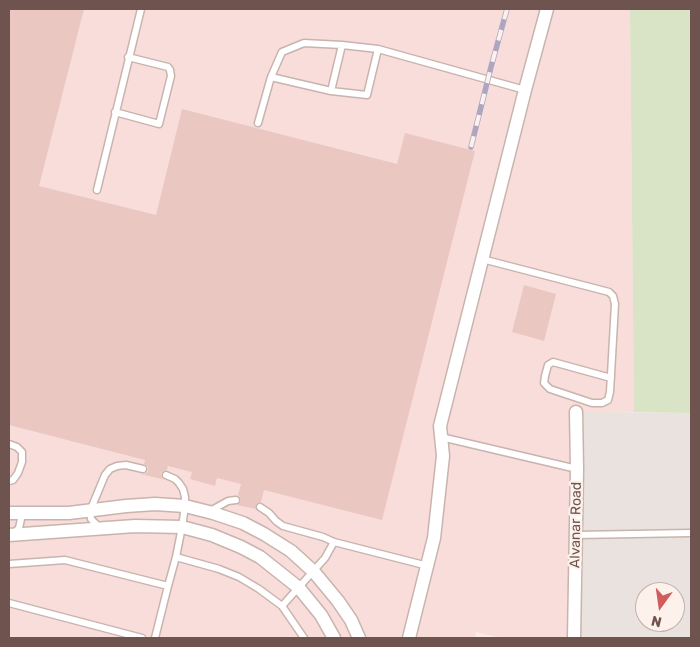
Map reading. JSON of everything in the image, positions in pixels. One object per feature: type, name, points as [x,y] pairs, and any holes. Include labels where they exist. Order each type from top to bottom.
[{"type":"street","points":[[409,638],[434,538],[443,456],[440,426],[524,90],[547,9]]},
{"type":"street","name":"Alvanar Road","points":[[574,638],[577,469],[576,412]]},
{"type":"street","points":[[14,513],[69,513],[145,504],[185,506],[210,512],[264,534],[291,552],[314,572],[338,601],[351,620],[359,638]]},
{"type":"street","points":[[11,535],[135,526],[182,528],[212,535],[260,557],[299,588],[321,615],[334,638]]},
{"type":"lane","points":[[97,190],[140,9]]},
{"type":"lane","points":[[258,123],[271,77],[282,52],[304,43],[378,49],[524,90]]},
{"type":"lane","points":[[331,91],[342,45]]},
{"type":"lane","points":[[271,77],[331,91],[367,95],[378,49]]},
{"type":"lane","points":[[115,112],[159,124],[171,76],[168,67],[128,57]]},
{"type":"lane","points":[[482,259],[608,292],[613,296],[615,304],[611,378],[610,392],[608,400],[602,403],[592,403],[550,389],[544,383],[548,365],[553,362],[611,378]]},
{"type":"lane","points":[[576,412],[578,398]]},
{"type":"lane","points":[[441,437],[577,469]]},
{"type":"lane","points":[[9,444],[17,447],[22,452],[22,462],[18,474],[13,480],[9,481]]},
{"type":"lane","points":[[100,528],[92,519],[90,511],[105,475],[110,469],[117,466],[126,465],[143,469]]},
{"type":"lane","points":[[155,638],[176,557],[185,506],[183,489],[179,482],[166,475]]},
{"type":"lane","points":[[210,512],[228,501],[236,500]]},
{"type":"lane","points":[[260,506],[269,512],[276,522],[283,526],[334,542],[428,566]]},
{"type":"lane","points":[[11,535],[19,528],[21,520],[14,513]]},
{"type":"lane","points":[[576,535],[691,533]]},
{"type":"lane","points":[[282,606],[314,572],[334,542]]},
{"type":"lane","points":[[176,557],[219,569],[239,577],[259,589],[282,606],[304,638]]},
{"type":"lane","points":[[9,564],[65,560],[168,586]]},
{"type":"lane","points":[[9,603],[123,636],[142,638]]},
{"type":"shaded area","points":[[9,9],[630,9],[634,412],[571,412],[568,638],[501,638],[476,632],[475,638],[9,638]]},
{"type":"shaded area","points":[[582,412],[691,413],[691,638],[581,638],[583,553]]},
{"type":"green space","points":[[630,9],[691,9],[691,413],[634,412]]},
{"type":"building","points":[[9,9],[84,9],[39,186],[156,215],[182,109],[397,164],[405,133],[475,151],[382,520],[264,490],[261,502],[256,504],[256,509],[237,505],[241,501],[238,495],[241,484],[217,478],[215,486],[190,479],[192,472],[168,466],[167,470],[161,473],[162,478],[165,480],[141,474],[145,474],[148,471],[148,467],[144,464],[145,460],[9,425]]},
{"type":"building","points":[[524,285],[556,294],[544,341],[512,332]]},
{"type":"railway","points":[[471,147],[507,9]]}]
